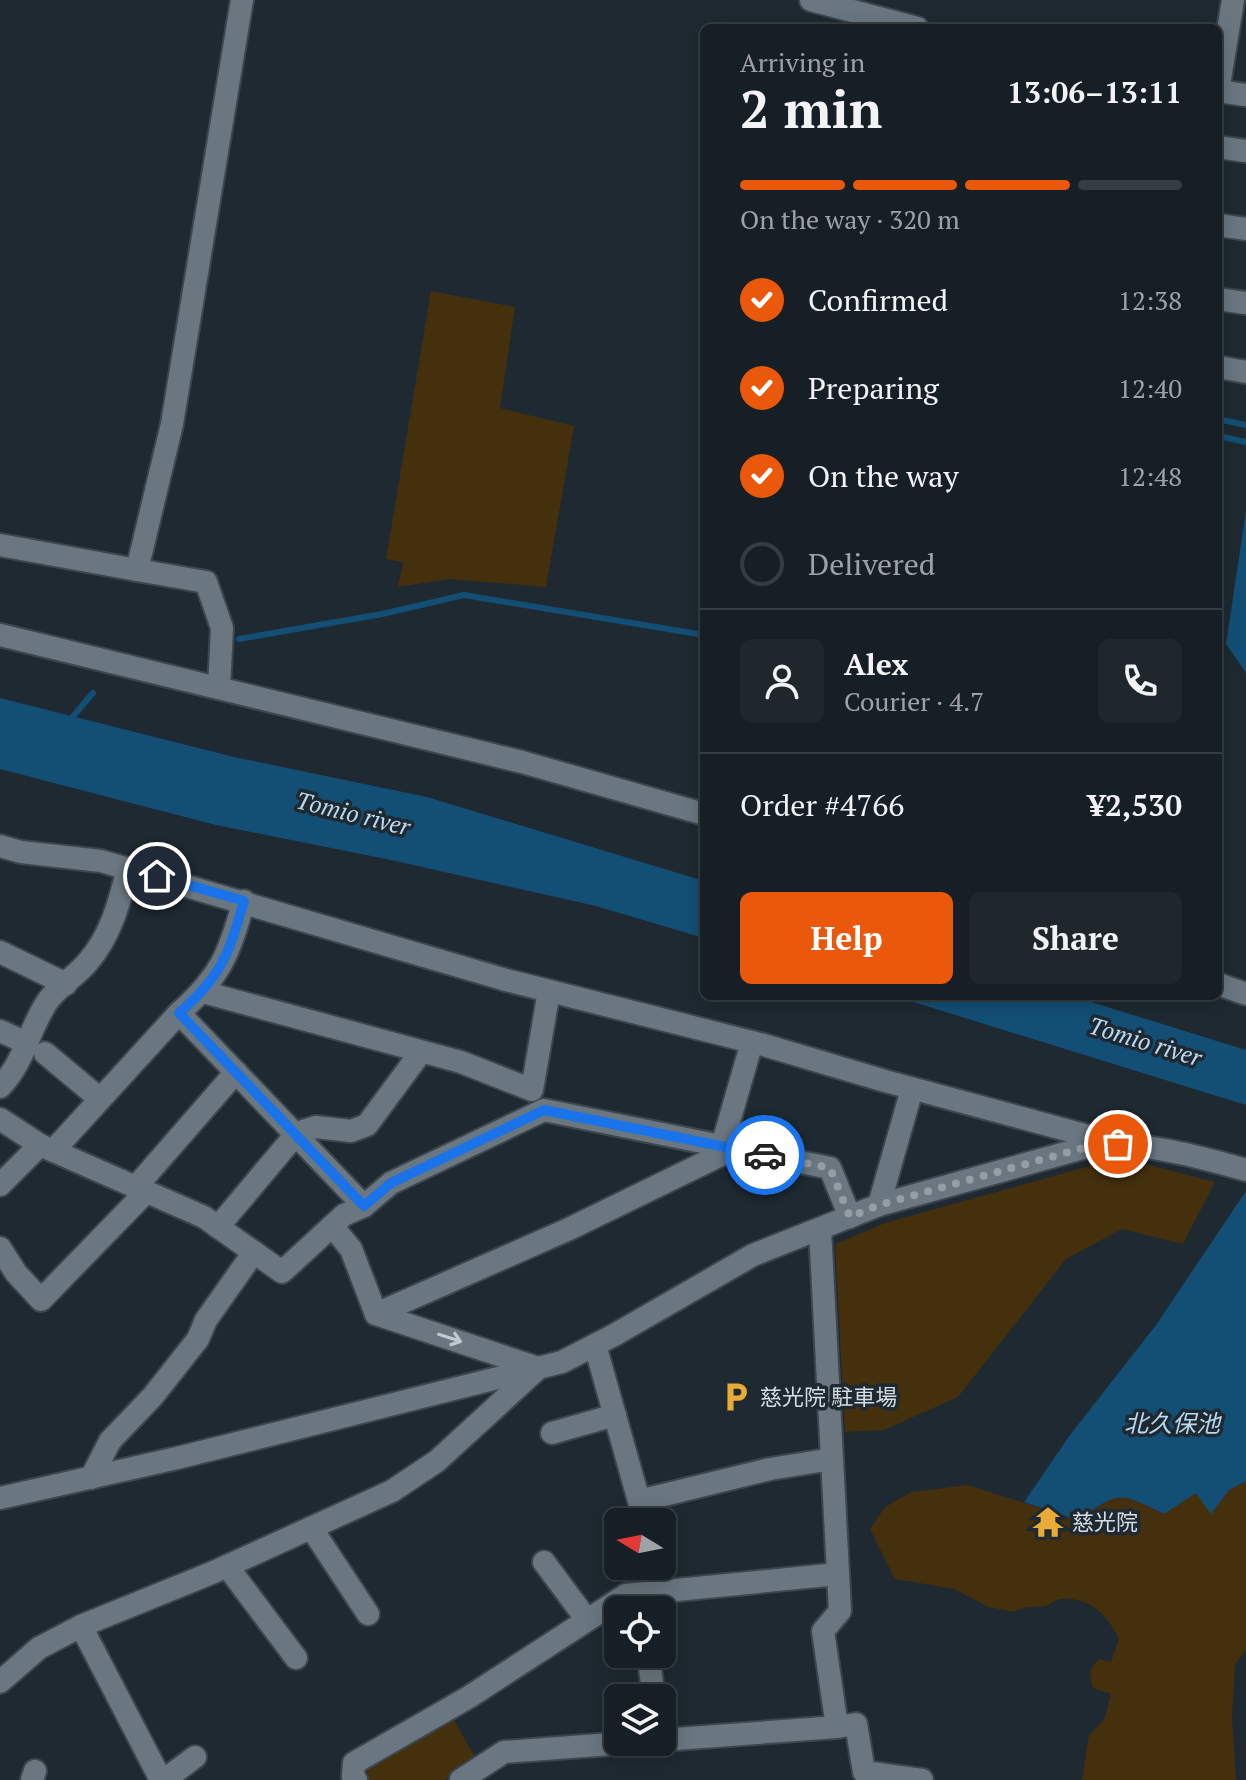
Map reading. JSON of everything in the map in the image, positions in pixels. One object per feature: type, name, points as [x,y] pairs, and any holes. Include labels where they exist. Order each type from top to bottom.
[{"type":"street","points":[[137,570],[175,408],[242,0]]},
{"type":"street","points":[[811,0],[902,24]]},
{"type":"street","points":[[1222,67],[1233,0]]},
{"type":"street","points":[[1222,92],[1246,95]]},
{"type":"street","points":[[1222,148],[1246,151]]},
{"type":"street","points":[[1222,226],[1246,229]]},
{"type":"street","points":[[1222,300],[1246,303]]},
{"type":"street","points":[[1222,368],[1246,372]]},
{"type":"street","points":[[0,545],[206,582],[222,628],[219,688]]},
{"type":"street","points":[[0,635],[522,762],[700,812]]},
{"type":"street","points":[[0,846],[21,852],[101,861],[549,991],[752,1042],[912,1089],[1118,1144],[1157,1149],[1246,1170]]},
{"type":"street","points":[[0,1087],[36,1048],[49,999],[89,961],[107,935],[119,906],[128,869]]},
{"type":"street","points":[[0,1185],[100,1099],[179,1013],[203,992],[223,964],[244,901]]},
{"type":"street","points":[[0,952],[66,984]]},
{"type":"street","points":[[1222,985],[1246,994]]},
{"type":"street","points":[[203,992],[461,1062],[532,1090],[549,991]]},
{"type":"street","points":[[179,1013],[364,1206]]},
{"type":"street","points":[[0,1031],[36,1048],[100,1099]]},
{"type":"street","points":[[376,1314],[569,1229],[728,1147],[752,1042]]},
{"type":"street","points":[[218,1227],[297,1133],[316,1127],[351,1131],[367,1125],[421,1052]]},
{"type":"street","points":[[0,1248],[16,1273],[41,1300],[140,1190],[236,1072]]},
{"type":"street","points":[[879,1205],[912,1089]]},
{"type":"street","points":[[0,1119],[46,1148],[204,1217],[282,1272],[344,1215],[364,1206],[391,1183],[544,1110],[830,1168],[850,1217]]},
{"type":"street","points":[[0,1498],[562,1362],[753,1255],[879,1205],[1094,1145],[1118,1144]]},
{"type":"street","points":[[332,1226],[351,1249],[376,1314]]},
{"type":"street","points":[[820,1229],[822,1372],[832,1459],[840,1611],[823,1631],[842,1726]]},
{"type":"street","points":[[91,1478],[110,1441],[153,1396],[198,1339],[206,1320],[254,1252]]},
{"type":"street","points":[[376,1314],[538,1368]]},
{"type":"street","points":[[595,1345],[639,1501],[770,1469],[832,1459]]},
{"type":"street","points":[[0,1682],[39,1648],[81,1626],[227,1566],[392,1491],[437,1461],[538,1368]]},
{"type":"street","points":[[552,1433],[615,1415]]},
{"type":"street","points":[[312,1529],[368,1614]]},
{"type":"street","points":[[544,1562],[587,1620]]},
{"type":"street","points":[[227,1566],[296,1658]]},
{"type":"street","points":[[676,1597],[838,1574]]},
{"type":"street","points":[[356,1780],[353,1776],[354,1763],[469,1697],[604,1609]]},
{"type":"street","points":[[81,1626],[163,1780],[195,1757]]},
{"type":"street","points":[[676,1739],[856,1724],[864,1772],[922,1780]]},
{"type":"street","points":[[461,1780],[504,1752],[604,1745]]},
{"type":"shaded area","points":[[431,291],[515,307],[500,408],[574,426],[546,587],[450,579],[398,587],[403,562],[386,559]]},
{"type":"shaded area","points":[[1104,1162],[1141,1163],[1215,1182],[1183,1244],[1122,1229],[1066,1259],[958,1397],[884,1430],[845,1432],[835,1244],[885,1223]]},
{"type":"shaded area","points":[[1246,1481],[1246,1650],[1235,1664],[1232,1717],[1236,1780],[1082,1780],[1089,1735],[1104,1720],[1111,1694],[1093,1688],[1090,1676],[1091,1669],[1100,1659],[1111,1662],[1119,1638],[1109,1622],[1089,1604],[1071,1599],[1014,1612],[989,1607],[954,1589],[895,1579],[870,1529],[885,1507],[912,1492],[968,1485],[1078,1520],[1102,1504],[1120,1498],[1164,1514],[1196,1492],[1211,1513],[1229,1490]]},
{"type":"shaded area","points":[[452,1717],[476,1759],[444,1780],[368,1780],[367,1766]]},
{"type":"water","points":[[1246,511],[1246,673],[1226,644]]},
{"type":"water","name":"Tomio river","points":[[0,698],[234,757],[427,797],[700,880],[700,937],[596,906],[216,825],[0,769]]},
{"type":"water","name":"Tomio river","points":[[907,1000],[1085,1000],[1246,1050],[1246,1105]]},
{"type":"water","name":"北久保池","points":[[1246,1191],[1246,1481],[1229,1490],[1211,1514],[1196,1493],[1164,1514],[1120,1498],[1102,1504],[1078,1520],[1024,1502],[1070,1435],[1156,1325]]},
{"type":"waterway","points":[[1222,420],[1246,425]]},
{"type":"waterway","points":[[1222,437],[1246,442]]},
{"type":"waterway","points":[[239,639],[382,614],[464,595],[700,634]]},
{"type":"waterway","points":[[69,721],[93,693]]},
{"type":"way so far","points":[[765,1155],[830,1168],[850,1217],[879,1205],[1094,1145],[1118,1144]]},
{"type":"place","name":"慈光院 駐車場","points":[[736,1397]]},
{"type":"place","name":"慈光院","points":[[1048,1522]]},
{"type":"route","points":[[157,876],[244,901],[223,964],[203,992],[179,1013],[364,1206],[391,1183],[544,1110],[765,1155]]}]
